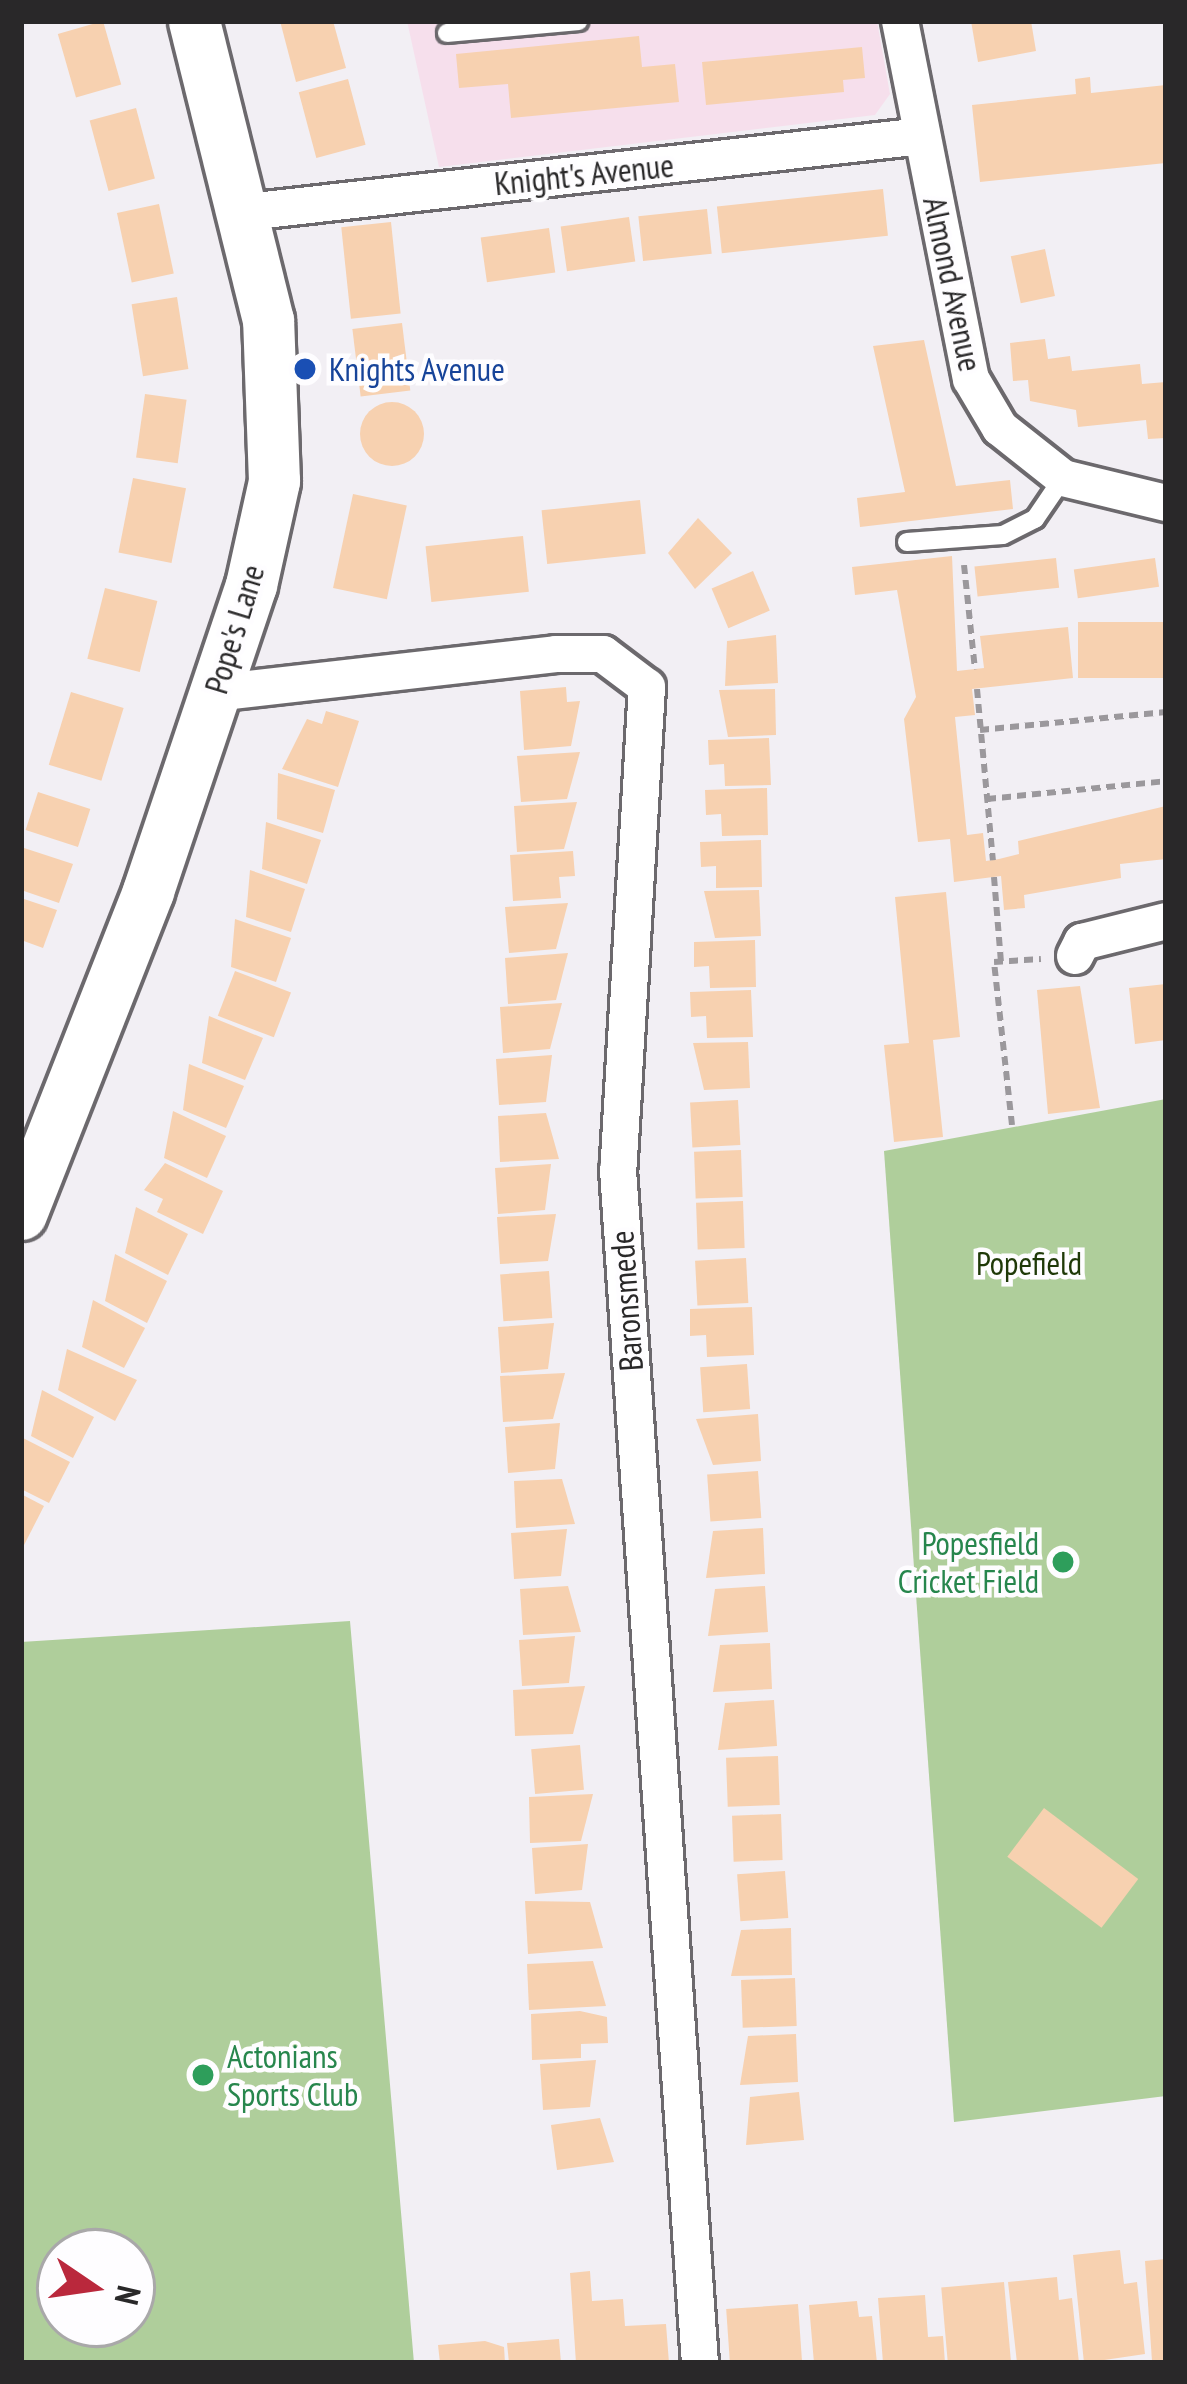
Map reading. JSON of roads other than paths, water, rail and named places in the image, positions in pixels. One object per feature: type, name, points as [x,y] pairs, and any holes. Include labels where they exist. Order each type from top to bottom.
[{"type":"main road","name":"Pope's Lane","points":[[21,1214],[90,1053],[214,693],[274,481],[268,320],[247,212],[194,21]]},
{"type":"street","name":"Almond Avenue","points":[[901,21],[971,379],[1000,428],[1064,478],[1166,502]]},
{"type":"street","name":"Knight's Avenue","points":[[247,212],[922,136]]},
{"type":"street","name":"Baronsmede","points":[[214,693],[556,654],[603,654],[647,687],[618,1170],[700,2363]]},
{"type":"street","points":[[1075,956],[1082,942],[1166,921]]},
{"type":"lane","points":[[447,33],[578,21]]},
{"type":"lane","points":[[907,542],[961,538],[1035,520],[1064,478]]},
{"type":"place","name":"Knights Avenue","points":[[305,369]]},
{"type":"place","name":"Popesfield Cricket Field","points":[[1063,1562]]},
{"type":"place","name":"Actonians Sports Club","points":[[203,2075]]},
{"type":"park label","name":"Popefield","points":[[1029,1263]]}]
